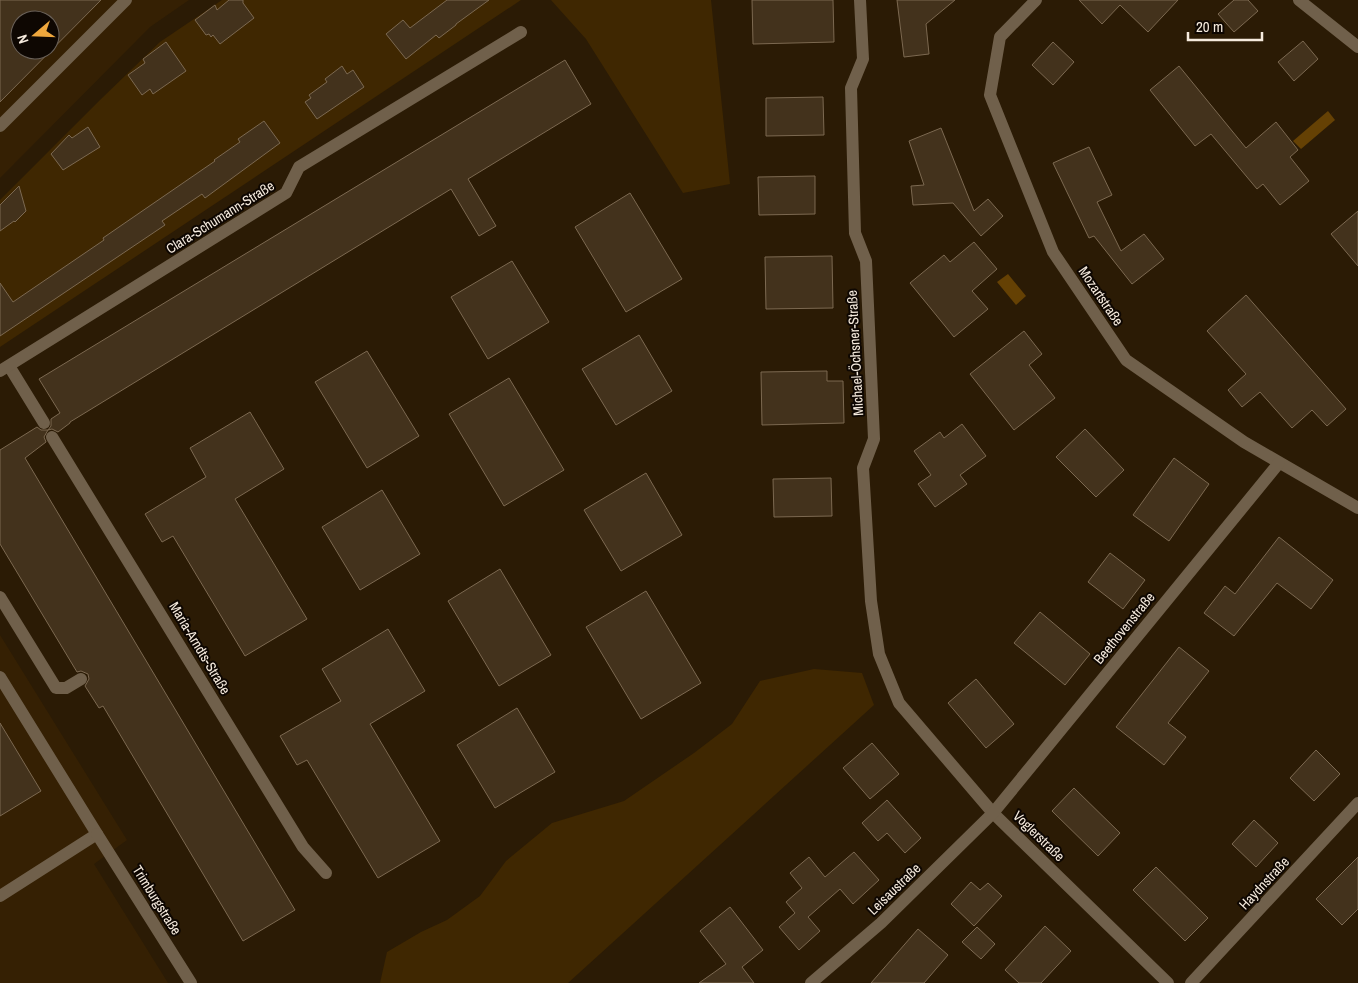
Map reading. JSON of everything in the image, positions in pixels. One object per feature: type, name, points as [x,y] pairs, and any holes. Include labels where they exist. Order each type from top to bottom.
[{"type":"street","points":[[0,126],[126,0]]},
{"type":"street","name":"Michael-Öchsner-Straße","points":[[860,0],[863,59],[851,88],[855,223],[856,233],[866,261],[874,439],[863,468],[871,601],[879,654],[899,703]]},
{"type":"street","name":"Mozartstraße","points":[[1036,0],[1000,37],[990,96],[1053,252],[1126,360],[1244,442],[1358,508]]},
{"type":"street","points":[[1299,0],[1358,47]]},
{"type":"street","name":"Clara-Schumann-Straße","points":[[5,369],[286,193],[299,166],[521,32]]},
{"type":"street","points":[[5,369],[44,423]]},
{"type":"street","name":"Maria-Arndts-Straße","points":[[52,437],[304,847],[326,873]]},
{"type":"street","name":"Beethovenstraße","points":[[993,813],[1279,462]]},
{"type":"street","points":[[0,597],[56,688],[66,688],[81,680]]},
{"type":"street","name":"Trimburgstraße","points":[[0,677],[191,983]]},
{"type":"street","name":"Voglerstraße","points":[[899,703],[993,813],[1168,983]]},
{"type":"street","name":"Haydnstraße","points":[[1192,983],[1358,803]]},
{"type":"street","name":"Leisaustraße","points":[[811,983],[882,923],[993,813]]},
{"type":"street","points":[[0,896],[97,834]]},
{"type":"shaded area","points":[[0,0],[189,0],[150,27],[0,178]]},
{"type":"shaded area","points":[[222,0],[521,0],[0,347],[0,200],[160,42]]},
{"type":"shaded area","points":[[551,0],[711,0],[730,184],[683,193],[586,39]]},
{"type":"shaded area","points":[[1328,111],[1335,120],[1301,149],[1293,141]]},
{"type":"shaded area","points":[[1008,274],[1026,296],[1016,305],[997,282]]},
{"type":"shaded area","points":[[0,635],[127,840],[94,864],[168,983],[0,983]]},
{"type":"shaded area","points":[[814,669],[862,673],[874,705],[568,983],[380,983],[387,952],[421,932],[447,920],[480,896],[506,861],[552,823],[624,801],[694,753],[732,724],[760,681]]},
{"type":"building","points":[[0,0],[101,0],[60,41],[60,10],[10,10],[10,60],[42,60],[0,102]]},
{"type":"building","points":[[229,0],[243,0],[243,3],[254,18],[220,44],[213,35],[211,37],[209,34],[206,35],[195,20],[215,5],[217,10]]},
{"type":"building","points":[[447,0],[489,0],[439,38],[436,35],[406,59],[386,34],[403,20],[410,28]]},
{"type":"building","points":[[752,0],[833,0],[834,42],[753,44]]},
{"type":"building","points":[[897,0],[955,0],[926,24],[929,54],[904,57]]},
{"type":"building","points":[[1079,0],[1178,0],[1148,32],[1120,5],[1102,24]]},
{"type":"building","points":[[1234,0],[1248,0],[1258,11],[1234,32],[1218,14]]},
{"type":"building","points":[[1303,41],[1318,59],[1294,81],[1278,62]]},
{"type":"building","points":[[166,42],[186,71],[153,94],[150,89],[142,95],[128,75],[145,63],[143,59]]},
{"type":"building","points":[[1053,42],[1074,62],[1053,85],[1032,65]]},
{"type":"building","points":[[565,60],[591,104],[468,179],[496,226],[479,236],[451,189],[70,422],[58,432],[52,429],[48,430],[51,426],[51,419],[60,413],[39,379]]},
{"type":"building","points":[[342,66],[347,74],[353,70],[364,87],[317,119],[305,102],[311,98],[309,95],[327,82],[325,79]]},
{"type":"building","points":[[1179,66],[1246,148],[1276,122],[1298,150],[1290,157],[1309,181],[1280,205],[1263,184],[1257,189],[1211,134],[1195,146],[1150,90]]},
{"type":"building","points":[[823,97],[824,135],[766,136],[766,98]]},
{"type":"building","points":[[264,121],[280,143],[205,198],[202,194],[162,221],[165,225],[0,336],[0,283],[13,302],[215,161],[240,142],[238,139]]},
{"type":"building","points":[[88,127],[100,147],[63,170],[51,154],[69,135],[72,138]]},
{"type":"building","points":[[941,128],[974,211],[988,199],[1003,216],[981,236],[953,203],[913,205],[911,186],[924,185],[909,141]]},
{"type":"building","points":[[1089,147],[1112,195],[1097,202],[1121,251],[1144,234],[1164,259],[1132,284],[1094,236],[1089,238],[1053,163]]},
{"type":"building","points":[[815,176],[815,214],[759,215],[758,177]]},
{"type":"building","points":[[19,186],[26,211],[15,222],[0,231],[0,205]]},
{"type":"building","points":[[630,193],[682,279],[626,312],[575,227]]},
{"type":"building","points":[[1358,211],[1358,266],[1331,234]]},
{"type":"building","points":[[974,242],[997,269],[972,291],[988,309],[954,337],[910,283],[944,255],[950,262]]},
{"type":"building","points":[[832,256],[833,308],[766,309],[765,257]]},
{"type":"building","points":[[512,261],[549,322],[488,359],[451,297]]},
{"type":"building","points":[[1246,295],[1346,409],[1327,426],[1312,410],[1292,428],[1260,392],[1242,407],[1228,390],[1246,374],[1207,331]]},
{"type":"building","points":[[1024,331],[1042,354],[1029,365],[1055,398],[1014,430],[970,374]]},
{"type":"building","points":[[639,335],[672,391],[616,425],[582,369]]},
{"type":"building","points":[[367,351],[419,436],[367,468],[315,382]]},
{"type":"building","points":[[827,371],[827,381],[843,381],[844,423],[762,425],[761,372]]},
{"type":"building","points":[[509,378],[564,470],[504,506],[449,414]]},
{"type":"building","points":[[250,412],[284,469],[235,499],[307,619],[245,656],[173,536],[162,542],[145,514],[206,477],[190,448]]},
{"type":"building","points":[[962,424],[986,456],[960,475],[967,484],[935,507],[918,484],[931,475],[914,451],[940,432],[944,438]]},
{"type":"building","points":[[37,427],[41,430],[48,430],[44,437],[46,442],[25,458],[295,910],[243,941],[103,706],[99,708],[85,686],[89,679],[88,674],[81,671],[77,672],[0,544],[0,450]]},
{"type":"building","points":[[1085,429],[1124,470],[1096,497],[1056,457]]},
{"type":"building","points":[[1174,458],[1209,484],[1169,541],[1133,515]]},
{"type":"building","points":[[646,473],[682,535],[621,571],[584,510]]},
{"type":"building","points":[[831,478],[832,516],[774,517],[773,479]]},
{"type":"building","points":[[382,490],[420,554],[360,590],[322,527]]},
{"type":"building","points":[[1279,537],[1333,580],[1311,609],[1277,583],[1234,636],[1204,613],[1225,586],[1235,594]]},
{"type":"building","points":[[1110,553],[1145,580],[1123,609],[1088,582]]},
{"type":"building","points":[[500,569],[551,655],[499,686],[448,601]]},
{"type":"building","points":[[646,591],[701,683],[641,719],[586,627]]},
{"type":"building","points":[[1040,612],[1090,654],[1065,685],[1014,643]]},
{"type":"building","points":[[388,629],[425,691],[370,724],[440,841],[378,878],[307,760],[297,765],[280,736],[341,701],[322,669]]},
{"type":"building","points":[[1179,647],[1209,671],[1168,723],[1186,737],[1164,765],[1116,727]]},
{"type":"building","points":[[976,679],[1014,724],[986,748],[948,703]]},
{"type":"building","points":[[517,708],[555,772],[495,808],[457,745]]},
{"type":"building","points":[[0,723],[41,791],[0,816]]},
{"type":"building","points":[[872,743],[899,774],[870,799],[843,768]]},
{"type":"building","points":[[1316,750],[1340,774],[1314,801],[1290,778]]},
{"type":"building","points":[[1074,788],[1120,833],[1098,856],[1052,811]]},
{"type":"building","points":[[887,800],[921,838],[905,853],[887,833],[878,841],[862,823]]},
{"type":"building","points":[[1254,820],[1278,843],[1256,867],[1232,844]]},
{"type":"building","points":[[854,852],[879,880],[853,904],[840,889],[808,917],[820,931],[799,950],[779,927],[795,913],[786,902],[802,888],[790,873],[809,857],[825,877]]},
{"type":"building","points":[[1358,857],[1358,909],[1342,925],[1316,899]]},
{"type":"building","points":[[1156,867],[1208,918],[1185,941],[1133,890]]},
{"type":"building","points":[[971,882],[980,890],[988,883],[1002,896],[974,926],[951,904]]},
{"type":"building","points":[[730,907],[763,950],[742,967],[754,983],[699,983],[726,964],[700,931]]},
{"type":"building","points":[[1045,926],[1071,951],[1041,983],[1019,983],[1005,970]]},
{"type":"building","points":[[977,927],[995,944],[981,959],[962,942]]},
{"type":"building","points":[[918,929],[948,955],[924,983],[871,983]]}]
